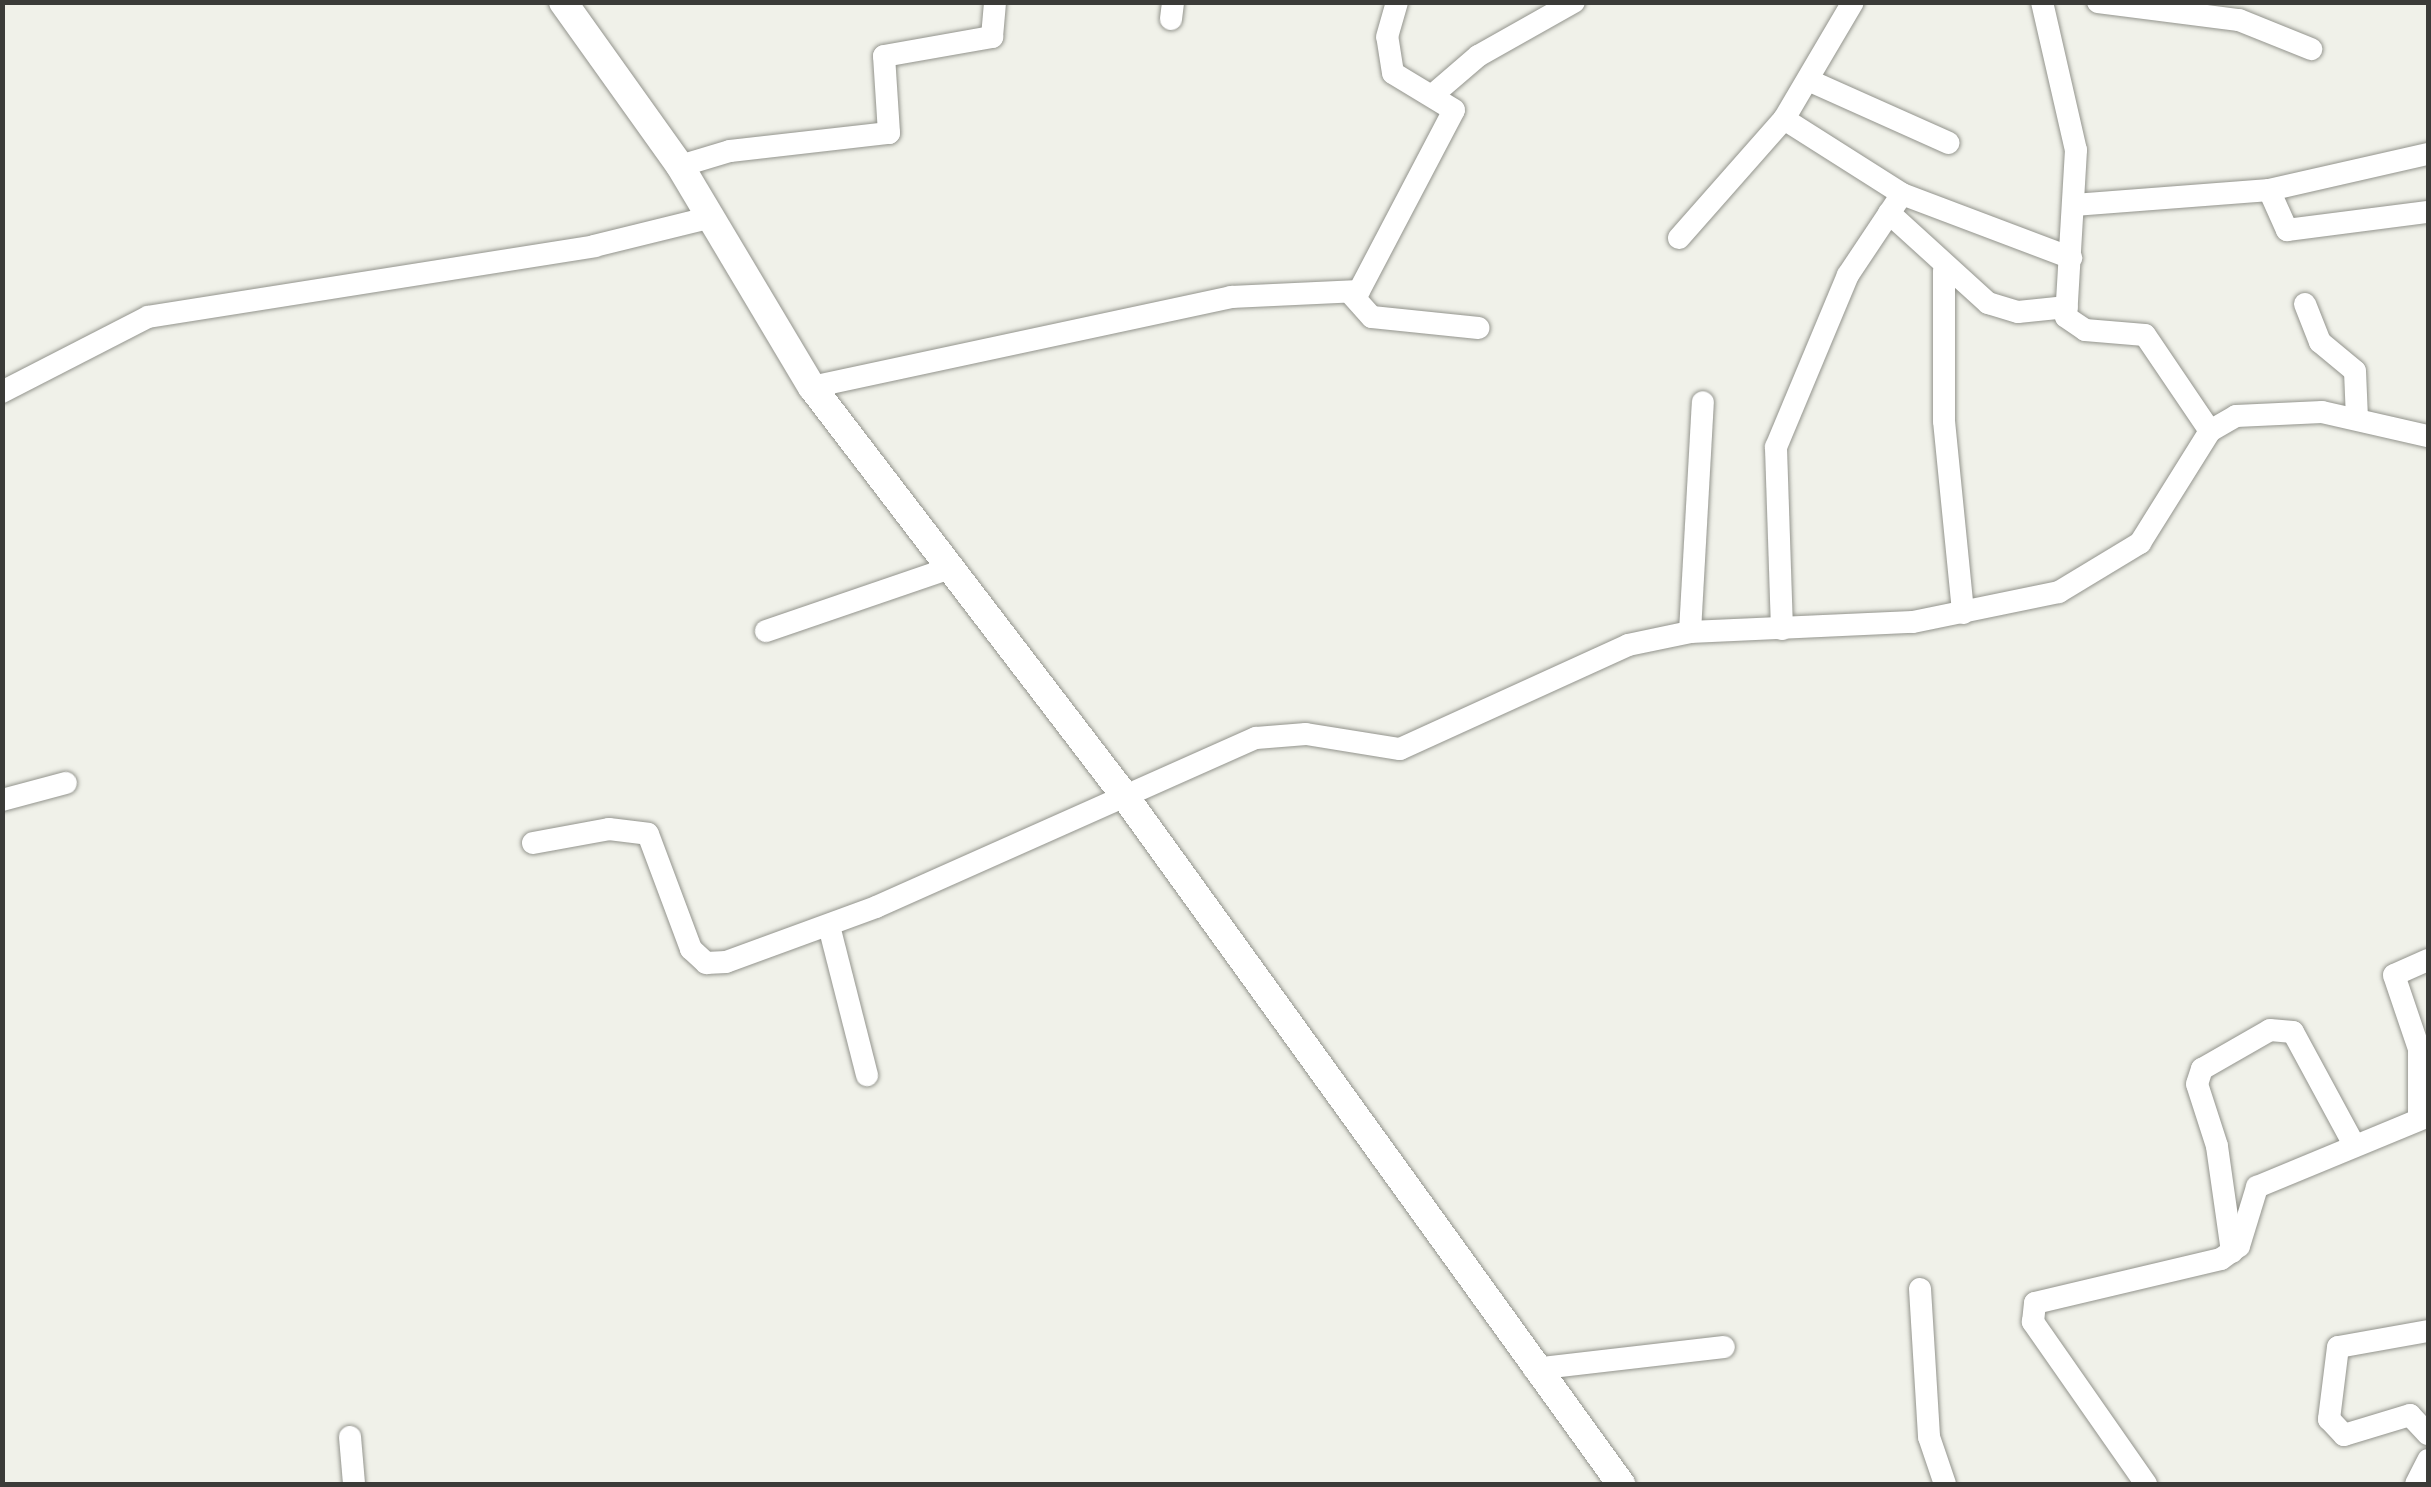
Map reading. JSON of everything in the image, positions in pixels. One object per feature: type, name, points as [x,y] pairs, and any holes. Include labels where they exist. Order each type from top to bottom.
[{"type":"street","points":[[563,2],[680,166],[704,219],[812,387],[1121,791],[1534,1369],[1622,1484]]},
{"type":"street","points":[[680,166],[730,151],[890,133],[884,56],[992,37],[996,2]]},
{"type":"street","points":[[812,387],[1230,298],[1351,294],[1374,274],[1453,118],[1451,103],[1390,65],[1397,2]]},
{"type":"street","points":[[1434,93],[1478,56],[1574,2]]},
{"type":"street","points":[[1678,238],[1784,119],[1853,2]]},
{"type":"street","points":[[2042,2],[2076,150],[2067,306],[2084,330],[2145,335],[2210,431]]},
{"type":"street","points":[[2098,2],[2238,20],[2311,49]]},
{"type":"street","points":[[1808,80],[1949,143]]},
{"type":"street","points":[[1784,119],[1896,203],[1944,272],[2002,310],[2067,306]]},
{"type":"street","points":[[2074,205],[2269,190],[2428,154]]},
{"type":"street","points":[[2269,190],[2287,230],[2428,212]]},
{"type":"street","points":[[1896,203],[2071,258]]},
{"type":"street","points":[[1782,630],[1776,447],[1848,275],[1896,203]]},
{"type":"street","points":[[2,392],[148,317],[576,250],[704,219]]},
{"type":"street","points":[[1944,272],[1944,421],[1963,613]]},
{"type":"street","points":[[1351,294],[1372,317],[1478,328]]},
{"type":"street","points":[[2305,304],[2320,342],[2355,371],[2357,418]]},
{"type":"street","points":[[1690,632],[1704,402]]},
{"type":"street","points":[[534,843],[609,828],[648,834],[691,949],[706,962],[829,926],[1121,791],[1284,734],[1400,748],[1628,645],[1690,632],[1782,630],[1963,613],[2060,592],[2126,556],[2210,431],[2236,416],[2357,418],[2428,436]]},
{"type":"street","points":[[766,631],[950,568]]},
{"type":"street","points":[[2,800],[66,782]]},
{"type":"street","points":[[829,926],[867,1075]]},
{"type":"street","points":[[2232,1252],[2258,1187],[2424,1116],[2419,1049],[2394,975],[2428,960]]},
{"type":"street","points":[[2232,1252],[2218,1146],[2197,1084],[2202,1069],[2270,1030],[2293,1032],[2354,1144]]},
{"type":"street","points":[[2146,1484],[2032,1312],[2044,1300],[2232,1252]]},
{"type":"street","points":[[1920,1289],[1929,1437],[1945,1484]]},
{"type":"street","points":[[2428,1331],[2338,1347],[2329,1419],[2344,1434],[2410,1415],[2428,1434]]},
{"type":"street","points":[[1534,1369],[1724,1346]]},
{"type":"street","points":[[350,1437],[354,1484]]},
{"type":"street","points":[[2416,1484],[2428,1460]]}]
